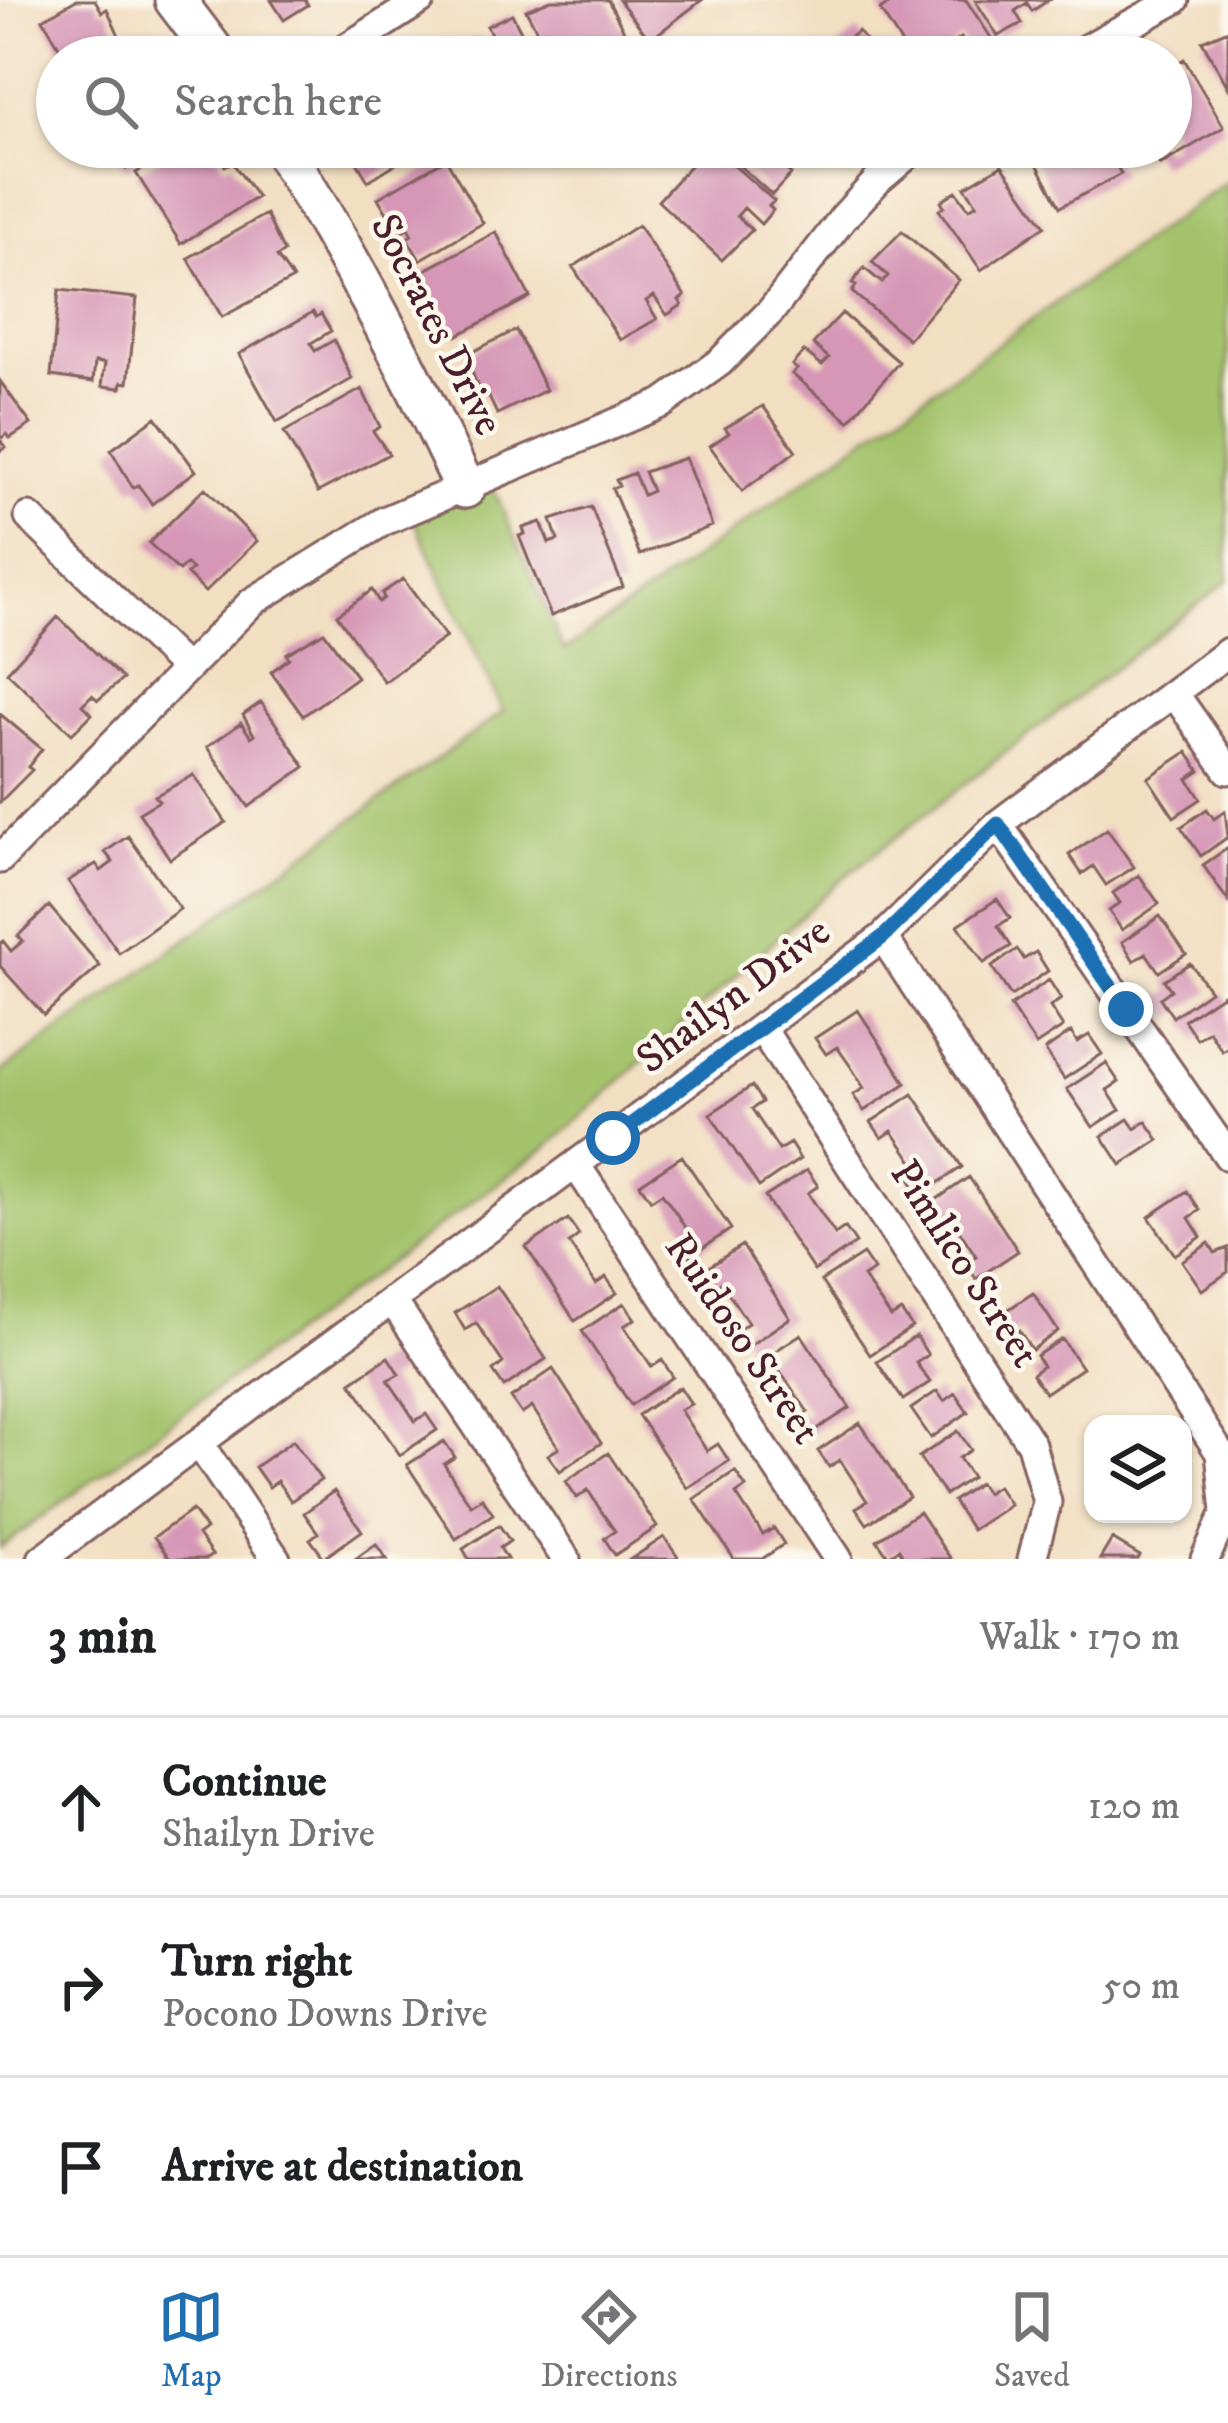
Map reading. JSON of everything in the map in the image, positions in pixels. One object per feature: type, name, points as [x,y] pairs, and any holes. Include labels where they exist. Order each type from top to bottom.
[{"type":"street","points":[[175,0],[202,36]]},
{"type":"street","points":[[365,36],[421,0]]},
{"type":"street","points":[[1109,36],[1175,0]]},
{"type":"street","name":"Socrates Drive","points":[[294,168],[362,280],[465,488]]},
{"type":"street","points":[[0,859],[252,602],[384,521],[664,403],[720,362],[771,311],[866,194],[894,168]]},
{"type":"street","points":[[29,517],[186,669]]},
{"type":"street","name":"Shailyn Drive","points":[[42,1559],[883,937],[998,824],[1228,652]]},
{"type":"street","points":[[1174,693],[1228,770]]},
{"type":"street","points":[[998,824],[1228,1156]]},
{"type":"street","points":[[883,937],[1220,1453],[1226,1512],[1205,1559]]},
{"type":"street","name":"Pimlico Street","points":[[762,1029],[1030,1444],[1047,1502],[1032,1559]]},
{"type":"street","name":"Ruidoso Street","points":[[576,1165],[838,1559]]},
{"type":"street","points":[[392,1300],[566,1559]]},
{"type":"street","points":[[200,1443],[276,1559]]},
{"type":"green space","points":[[1228,181],[1228,581],[843,878],[550,1145],[0,1548],[0,1073],[503,712],[410,511],[489,478],[564,651]]},
{"type":"building","points":[[76,0],[95,0],[102,12],[107,9],[119,36],[53,36],[43,19]]},
{"type":"building","points":[[271,0],[305,0],[308,5],[284,20]]},
{"type":"building","points":[[551,0],[608,0],[626,36],[540,36],[526,10]]},
{"type":"building","points":[[619,0],[702,0],[655,36],[647,36]]},
{"type":"building","points":[[895,0],[966,0],[990,36],[897,36],[880,10]]},
{"type":"building","points":[[975,0],[1049,0],[1032,11],[1027,3],[1015,11],[1022,23],[998,36]]},
{"type":"building","points":[[512,14],[523,36],[492,36],[487,26]]},
{"type":"building","points":[[1228,30],[1228,87],[1202,41]]},
{"type":"building","points":[[1192,73],[1224,127],[1192,146]]},
{"type":"building","points":[[144,168],[236,168],[257,197],[181,244],[136,173]]},
{"type":"building","points":[[360,168],[389,168],[368,181]]},
{"type":"building","points":[[430,168],[451,168],[483,223],[420,260],[407,238],[412,235],[408,228],[399,233],[378,198]]},
{"type":"building","points":[[688,168],[737,168],[774,201],[761,224],[744,208],[737,216],[752,230],[722,260],[658,201]]},
{"type":"building","points":[[742,168],[784,168],[791,174],[772,195]]},
{"type":"building","points":[[1004,168],[1045,226],[981,270],[939,210],[944,206],[941,201],[956,191],[969,209],[977,204],[965,187]]},
{"type":"building","points":[[1039,168],[1118,168],[1121,174],[1060,207]]},
{"type":"building","points":[[266,214],[284,252],[277,257],[293,279],[222,317],[188,258]]},
{"type":"building","points":[[638,225],[685,296],[679,300],[682,305],[667,315],[654,296],[646,301],[657,319],[620,340],[573,267]]},
{"type":"building","points":[[902,231],[959,280],[908,339],[852,292],[856,286],[852,283],[864,268],[882,283],[888,276],[872,262]]},
{"type":"building","points":[[496,232],[530,297],[456,336],[437,299],[430,303],[420,273]]},
{"type":"building","points":[[59,290],[137,298],[128,383],[122,382],[121,388],[102,386],[105,363],[95,362],[93,382],[51,376]]},
{"type":"building","points":[[313,312],[316,317],[321,314],[331,331],[311,343],[315,351],[334,340],[352,379],[277,422],[239,354]]},
{"type":"building","points":[[842,313],[899,362],[849,421],[792,374],[797,369],[792,365],[804,351],[822,365],[829,358],[813,344]]},
{"type":"building","points":[[516,330],[546,390],[497,414],[487,393],[481,396],[466,355]]},
{"type":"building","points":[[0,381],[31,424],[0,439]]},
{"type":"building","points":[[362,389],[380,427],[373,431],[389,454],[318,492],[284,432]]},
{"type":"building","points":[[763,406],[796,451],[742,491],[710,446],[729,433],[725,428]]},
{"type":"building","points":[[156,417],[196,471],[152,504],[138,485],[133,488],[111,450]]},
{"type":"building","points":[[685,458],[712,526],[640,555],[612,488],[619,486],[616,480],[634,473],[643,495],[652,491],[644,472]]},
{"type":"building","points":[[205,488],[257,541],[205,592],[187,574],[192,570],[186,564],[179,571],[149,543]]},
{"type":"building","points":[[591,507],[623,587],[551,616],[519,536],[525,534],[523,528],[541,522],[549,543],[558,540],[551,520]]},
{"type":"building","points":[[403,579],[446,637],[384,682],[337,615],[372,590],[379,602],[382,593]]},
{"type":"building","points":[[58,617],[123,679],[98,700],[92,695],[82,705],[92,714],[72,734],[7,672]]},
{"type":"building","points":[[324,632],[357,677],[303,716],[271,672],[289,658],[286,654]]},
{"type":"building","points":[[261,702],[305,767],[249,807],[207,747],[241,723],[254,735],[243,715]]},
{"type":"building","points":[[0,714],[42,749],[28,767],[32,770],[0,802]]},
{"type":"building","points":[[1187,752],[1200,771],[1188,779],[1201,799],[1174,817],[1148,778]]},
{"type":"building","points":[[194,775],[226,822],[170,859],[139,813],[159,801],[155,796]]},
{"type":"building","points":[[1207,809],[1214,819],[1225,811],[1228,837],[1201,856],[1181,827]]},
{"type":"building","points":[[1107,829],[1134,867],[1106,885],[1093,866],[1082,874],[1069,855]]},
{"type":"building","points":[[128,836],[180,909],[119,953],[68,881],[96,864],[101,871],[113,862],[105,852]]},
{"type":"building","points":[[1228,848],[1228,901],[1203,865]]},
{"type":"building","points":[[1139,875],[1159,904],[1122,930],[1109,911],[1120,903],[1113,893]]},
{"type":"building","points":[[997,899],[1010,918],[998,926],[1011,946],[984,963],[958,925]]},
{"type":"building","points":[[49,906],[100,966],[44,1015],[0,966],[0,943],[11,951],[23,941],[18,936]]},
{"type":"building","points":[[1160,916],[1186,954],[1159,972],[1146,953],[1134,961],[1122,942]]},
{"type":"building","points":[[1017,949],[1024,959],[1036,952],[1048,971],[1011,996],[992,967]]},
{"type":"building","points":[[1190,963],[1210,991],[1173,1017],[1160,998],[1171,990],[1164,980]]},
{"type":"building","points":[[1049,980],[1061,999],[1050,1007],[1063,1027],[1036,1045],[1010,1006]]},
{"type":"building","points":[[1223,994],[1228,1001],[1228,1047],[1222,1051],[1209,1031],[1197,1039],[1184,1020]]},
{"type":"building","points":[[858,1010],[906,1083],[864,1111],[853,1095],[864,1088],[851,1067],[837,1047],[826,1054],[815,1038]]},
{"type":"building","points":[[1071,1032],[1077,1042],[1089,1035],[1102,1054],[1064,1079],[1045,1050]]},
{"type":"building","points":[[1106,1063],[1119,1082],[1107,1090],[1120,1110],[1093,1127],[1067,1089]]},
{"type":"building","points":[[752,1086],[762,1102],[752,1109],[779,1150],[790,1143],[800,1159],[759,1187],[710,1114]]},
{"type":"building","points":[[913,1094],[962,1167],[920,1195],[910,1179],[920,1172],[906,1151],[892,1131],[882,1138],[871,1122]]},
{"type":"building","points":[[1128,1119],[1135,1129],[1146,1121],[1159,1140],[1121,1165],[1102,1136]]},
{"type":"building","points":[[682,1156],[731,1229],[689,1257],[679,1241],[689,1234],[676,1213],[662,1193],[651,1200],[640,1184]]},
{"type":"building","points":[[807,1170],[818,1186],[808,1193],[835,1234],[845,1227],[856,1243],[814,1271],[765,1197]]},
{"type":"building","points":[[969,1177],[1018,1251],[976,1279],[965,1262],[976,1256],[949,1215],[938,1222],[927,1206]]},
{"type":"building","points":[[1187,1191],[1200,1210],[1189,1218],[1201,1237],[1175,1255],[1149,1217]]},
{"type":"building","points":[[568,1219],[579,1235],[569,1243],[582,1263],[596,1284],[606,1277],[617,1293],[575,1321],[526,1247]]},
{"type":"building","points":[[1209,1243],[1215,1253],[1228,1248],[1228,1272],[1202,1290],[1182,1261]]},
{"type":"building","points":[[742,1245],[790,1318],[749,1346],[738,1330],[748,1323],[721,1282],[711,1289],[700,1273]]},
{"type":"building","points":[[863,1254],[874,1270],[863,1277],[891,1317],[901,1311],[912,1327],[870,1355],[821,1281]]},
{"type":"building","points":[[497,1286],[546,1359],[504,1387],[493,1371],[503,1363],[476,1323],[465,1330],[455,1313]]},
{"type":"building","points":[[1033,1293],[1058,1331],[1032,1350],[1019,1330],[1007,1338],[994,1319]]},
{"type":"building","points":[[624,1303],[635,1319],[624,1326],[652,1367],[662,1360],[673,1377],[631,1405],[582,1331]]},
{"type":"building","points":[[801,1334],[850,1408],[808,1435],[797,1419],[808,1412],[780,1371],[770,1378],[759,1362]]},
{"type":"building","points":[[916,1336],[928,1355],[916,1363],[930,1382],[903,1400],[877,1362]]},
{"type":"building","points":[[1062,1339],[1082,1368],[1045,1393],[1032,1374],[1043,1366],[1036,1356]]},
{"type":"building","points":[[388,1357],[399,1374],[388,1380],[415,1421],[426,1414],[437,1430],[400,1455],[351,1382]]},
{"type":"building","points":[[553,1369],[601,1443],[560,1471],[548,1455],[559,1448],[532,1407],[522,1414],[511,1398]]},
{"type":"building","points":[[680,1387],[691,1404],[680,1410],[707,1451],[718,1444],[729,1461],[687,1488],[638,1415]]},
{"type":"building","points":[[937,1391],[944,1401],[955,1393],[968,1412],[931,1438],[911,1409]]},
{"type":"building","points":[[860,1423],[909,1497],[867,1524],[856,1508],[867,1501],[840,1460],[829,1467],[818,1451]]},
{"type":"building","points":[[958,1431],[971,1450],[959,1458],[972,1477],[945,1495],[919,1457]]},
{"type":"building","points":[[293,1440],[321,1480],[291,1501],[277,1481],[269,1487],[255,1467]]},
{"type":"building","points":[[444,1441],[455,1457],[444,1464],[457,1485],[471,1505],[482,1498],[493,1514],[456,1539],[407,1465]]},
{"type":"building","points":[[608,1453],[657,1527],[615,1555],[604,1538],[615,1531],[588,1490],[577,1498],[566,1481]]},
{"type":"building","points":[[735,1471],[746,1487],[736,1494],[763,1535],[774,1528],[784,1544],[762,1559],[734,1559],[694,1499]]},
{"type":"building","points":[[979,1483],[986,1493],[997,1486],[1010,1505],[972,1530],[953,1501]]},
{"type":"building","points":[[334,1491],[362,1531],[324,1558],[310,1539],[318,1533],[304,1513]]},
{"type":"building","points":[[192,1510],[206,1529],[198,1535],[212,1555],[170,1559],[154,1537]]},
{"type":"building","points":[[919,1512],[951,1559],[905,1559],[899,1549],[888,1556],[877,1540]]},
{"type":"building","points":[[499,1525],[510,1541],[500,1548],[507,1559],[469,1559],[463,1549]]},
{"type":"building","points":[[664,1537],[679,1559],[631,1559]]},
{"type":"building","points":[[1112,1539],[1140,1556],[1138,1559],[1100,1559]]},
{"type":"building","points":[[376,1544],[387,1559],[355,1559]]},
{"type":"route","points":[[613,1138],[883,937],[998,824],[1126,1009]]}]
